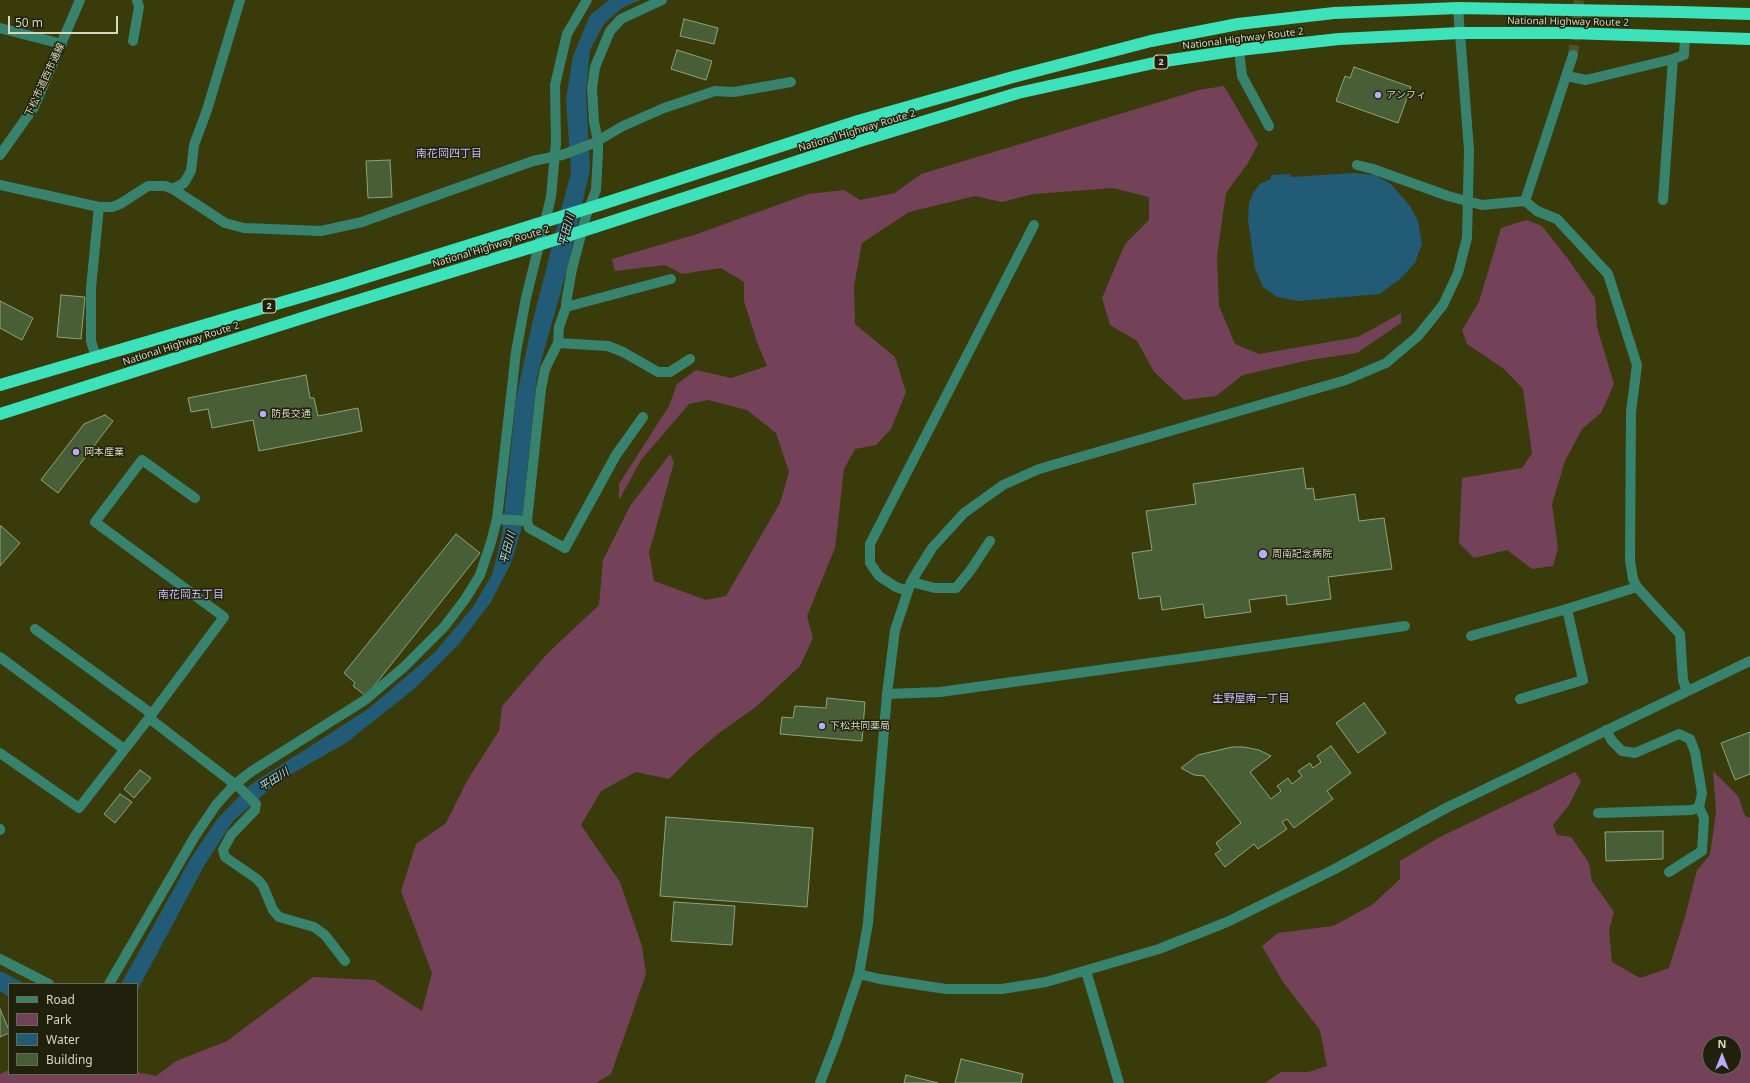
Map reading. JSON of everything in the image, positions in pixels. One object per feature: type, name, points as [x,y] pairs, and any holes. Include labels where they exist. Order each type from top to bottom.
[{"type":"highway","name":"National Highway Route 2","points":[[0,385],[331,288],[599,205],[858,121],[1013,77],[1151,41],[1238,24],[1326,14],[1458,8],[1750,14]]},
{"type":"highway","name":"National Highway Route 2","points":[[0,414],[340,306],[529,248],[863,140],[1018,94],[1158,62],[1239,50],[1340,39],[1460,33],[1569,33],[1750,38]]},
{"type":"street","name":"下松市道西市通線","points":[[0,155],[34,107],[80,0]]},
{"type":"street","points":[[133,41],[138,7],[137,0]]},
{"type":"street","points":[[173,189],[184,182],[192,171],[194,145],[207,110],[240,0]]},
{"type":"street","points":[[110,983],[195,836],[216,805],[238,787],[252,771],[365,700],[404,667],[444,627],[480,575],[499,519],[516,352],[526,298],[551,197],[558,156],[556,143],[555,85],[567,34],[587,0]]},
{"type":"street","points":[[643,417],[616,455],[565,548],[529,528],[525,521],[541,389],[545,369],[558,343],[559,327],[566,307],[572,269],[586,216],[596,190],[596,142],[592,88],[595,67],[610,31],[621,19],[662,0]]},
{"type":"street","points":[[820,1083],[859,974],[868,924],[887,694],[894,630],[909,587],[932,548],[964,512],[1003,485],[1039,469],[1346,380],[1386,363],[1418,336],[1442,305],[1458,273],[1467,238],[1469,150],[1458,8]]},
{"type":"street","points":[[0,28],[62,44]]},
{"type":"street","points":[[1567,76],[1586,80],[1684,55],[1686,37]]},
{"type":"street","points":[[1239,50],[1242,76],[1269,126]]},
{"type":"street","points":[[1525,201],[1574,55]]},
{"type":"street","points":[[1663,200],[1673,58]]},
{"type":"street","points":[[0,184],[99,206],[112,207],[120,204],[148,186],[165,186],[173,189],[225,223],[244,228],[321,232],[362,222],[533,161],[558,156],[596,142],[629,123],[664,108],[715,91],[734,92],[792,82]]},
{"type":"street","points":[[1357,165],[1482,205],[1525,201],[1537,211],[1557,220],[1608,274],[1637,365],[1630,412],[1630,560],[1632,579],[1637,587],[1680,634],[1683,680],[1687,691]]},
{"type":"street","points":[[96,357],[91,341],[92,288],[99,206]]},
{"type":"street","points":[[990,541],[970,572],[956,588],[896,587],[879,576],[870,563],[870,544],[1034,225]]},
{"type":"street","points":[[566,307],[671,279]]},
{"type":"street","points":[[558,343],[608,346],[623,352],[658,372],[670,372],[690,359]]},
{"type":"street","points":[[0,753],[79,808],[151,716],[224,617],[95,522],[142,460],[195,498]]},
{"type":"street","points":[[499,519],[525,521]]},
{"type":"street","points":[[1471,636],[1567,609],[1637,587]]},
{"type":"street","points":[[1520,699],[1583,680],[1567,609]]},
{"type":"street","points":[[887,694],[940,692],[1405,626]]},
{"type":"street","points":[[35,629],[151,716],[238,787],[256,804],[255,810],[231,835],[224,850],[225,857],[257,879],[263,886],[273,910],[279,917],[314,927],[325,935],[345,961]]},
{"type":"street","points":[[0,657],[124,749]]},
{"type":"street","points":[[859,974],[880,980],[946,989],[1002,989],[1046,982],[1159,949],[1227,922],[1333,870],[1448,807],[1750,661]]},
{"type":"street","points":[[1606,730],[1612,741],[1622,751],[1635,753],[1679,734],[1690,739],[1695,752],[1702,793],[1699,807],[1704,818],[1702,851],[1669,872]]},
{"type":"street","points":[[1598,813],[1692,810],[1699,807]]},
{"type":"street","points":[[0,959],[47,983]]},
{"type":"street","points":[[1086,971],[1120,1083]]},
{"type":"green space","points":[[1224,86],[1258,144],[1248,163],[1226,193],[1217,256],[1219,306],[1235,344],[1259,354],[1358,337],[1401,313],[1401,323],[1357,353],[1309,360],[1243,375],[1216,396],[1184,400],[1154,372],[1137,341],[1110,325],[1102,298],[1125,244],[1149,220],[1149,197],[1113,188],[1034,194],[1002,202],[975,196],[909,212],[862,243],[854,286],[855,324],[895,357],[906,392],[891,429],[876,445],[855,449],[844,469],[835,548],[807,616],[813,638],[800,666],[757,706],[719,733],[692,756],[669,779],[636,772],[601,791],[581,825],[620,882],[642,946],[646,974],[611,1074],[596,1083],[0,1083],[0,1074],[8,1070],[8,1075],[138,1075],[138,1072],[156,1076],[176,1061],[227,1041],[313,977],[374,980],[422,1011],[432,973],[401,891],[416,844],[446,823],[468,779],[499,731],[502,706],[547,654],[599,605],[603,560],[630,506],[670,454],[674,462],[649,553],[654,581],[706,600],[726,596],[780,503],[789,472],[776,433],[747,410],[708,400],[689,404],[641,460],[619,500],[619,484],[669,406],[677,384],[696,370],[731,378],[767,366],[757,342],[744,301],[744,282],[721,268],[682,274],[665,265],[615,271],[612,259],[697,234],[808,194],[844,190],[860,200],[895,193],[921,174],[1199,90]]},
{"type":"green space","points":[[1526,220],[1542,226],[1568,259],[1595,298],[1597,327],[1614,384],[1601,413],[1582,429],[1565,461],[1552,504],[1558,548],[1553,566],[1532,569],[1507,550],[1474,558],[1459,543],[1462,478],[1522,468],[1532,453],[1523,389],[1504,369],[1467,344],[1462,330],[1479,302],[1501,228]]},
{"type":"green space","points":[[1713,771],[1738,796],[1745,816],[1750,818],[1750,1083],[1265,1083],[1281,1072],[1308,1072],[1327,1066],[1320,1030],[1283,982],[1262,946],[1278,933],[1333,926],[1372,905],[1400,879],[1400,861],[1438,838],[1575,772],[1581,781],[1569,805],[1553,825],[1557,835],[1571,837],[1589,863],[1592,881],[1614,912],[1609,930],[1612,962],[1640,978],[1669,968],[1685,917],[1697,870],[1710,855],[1716,811]]},
{"type":"water","name":"平田川","points":[[609,0],[640,0],[622,8],[604,24],[590,50],[586,92],[590,170],[566,273],[537,376],[521,530],[511,563],[491,602],[459,644],[414,689],[346,743],[279,781],[233,821],[204,866],[138,989],[138,983],[122,983],[191,858],[218,818],[250,785],[368,709],[435,652],[473,607],[492,575],[502,535],[516,399],[532,324],[571,172],[566,99],[573,56],[590,15]]},
{"type":"water","points":[[1354,173],[1375,175],[1391,184],[1410,206],[1418,221],[1422,244],[1415,263],[1399,280],[1379,294],[1299,301],[1277,297],[1263,287],[1255,269],[1248,219],[1249,203],[1253,193],[1260,184],[1271,179],[1271,175],[1290,174],[1291,177]]},
{"type":"water","points":[[0,971],[23,983],[8,983],[8,996],[0,991]]},
{"type":"building","points":[[684,19],[718,28],[714,44],[680,36]]},
{"type":"building","points":[[677,50],[712,61],[706,80],[671,69]]},
{"type":"building","points":[[1354,67],[1411,87],[1398,123],[1336,101],[1345,76],[1350,78]]},
{"type":"building","points":[[390,160],[392,197],[368,198],[366,161]]},
{"type":"building","points":[[61,295],[85,297],[81,339],[57,337]]},
{"type":"building","points":[[0,301],[33,318],[22,340],[0,328]]},
{"type":"building","name":"防長交通","points":[[306,375],[310,398],[314,398],[318,416],[358,408],[362,431],[259,451],[253,420],[212,428],[208,409],[191,412],[188,398]]},
{"type":"building","name":"岡本産業","points":[[105,415],[113,421],[58,493],[41,480],[84,424]]},
{"type":"building","points":[[1303,468],[1306,489],[1313,488],[1315,500],[1355,494],[1359,521],[1384,518],[1392,569],[1328,577],[1331,599],[1287,605],[1286,595],[1249,600],[1251,612],[1205,618],[1203,604],[1162,610],[1160,596],[1139,599],[1132,553],[1152,550],[1146,511],[1196,504],[1193,484]]},
{"type":"building","points":[[1,526],[20,543],[0,566],[0,527]]},
{"type":"building","points":[[456,534],[480,553],[366,696],[353,686],[355,683],[344,673]]},
{"type":"building","name":"下松共同薬局","points":[[827,698],[865,702],[862,741],[780,734],[782,717],[793,718],[795,706],[826,708]]},
{"type":"building","points":[[1364,703],[1386,733],[1358,753],[1336,723]]},
{"type":"building","points":[[1750,732],[1750,774],[1735,780],[1721,743]]},
{"type":"building","points":[[1331,746],[1351,773],[1327,791],[1333,799],[1294,828],[1287,819],[1282,822],[1287,829],[1258,849],[1254,844],[1225,867],[1215,854],[1221,850],[1216,843],[1241,823],[1204,776],[1194,775],[1181,768],[1198,755],[1232,747],[1244,747],[1259,750],[1271,756],[1250,772],[1271,799],[1281,791],[1277,786],[1288,778],[1292,784],[1302,776],[1298,771],[1310,763],[1313,768],[1321,762],[1317,756]]},
{"type":"building","points":[[140,770],[151,778],[134,798],[124,789]]},
{"type":"building","points":[[120,794],[132,802],[115,823],[104,814]]},
{"type":"building","points":[[666,817],[813,828],[807,907],[660,896]]},
{"type":"building","points":[[1663,831],[1663,859],[1606,861],[1605,832]]},
{"type":"building","points":[[674,902],[735,906],[732,945],[671,941]]},
{"type":"building","points":[[0,1009],[8,1028],[8,1033],[0,1037]]},
{"type":"building","points":[[961,1059],[1023,1074],[1021,1083],[955,1083]]},
{"type":"building","points":[[906,1075],[938,1083],[904,1083]]},
{"type":"tunnel","points":[[1573,55],[1579,0]]},
{"type":"place","name":"アンフィ","points":[[1378,95]]},
{"type":"place","name":"防長交通","points":[[263,414]]},
{"type":"place","name":"岡本産業","points":[[76,452]]},
{"type":"place","name":"周南記念病院","points":[[1263,554]]},
{"type":"place","name":"下松共同薬局","points":[[822,726]]},
{"type":"district","name":"南花岡四丁目","points":[[449,154]]},
{"type":"district","name":"南花岡五丁目","points":[[191,595]]},
{"type":"district","name":"生野屋南一丁目","points":[[1251,699]]}]
